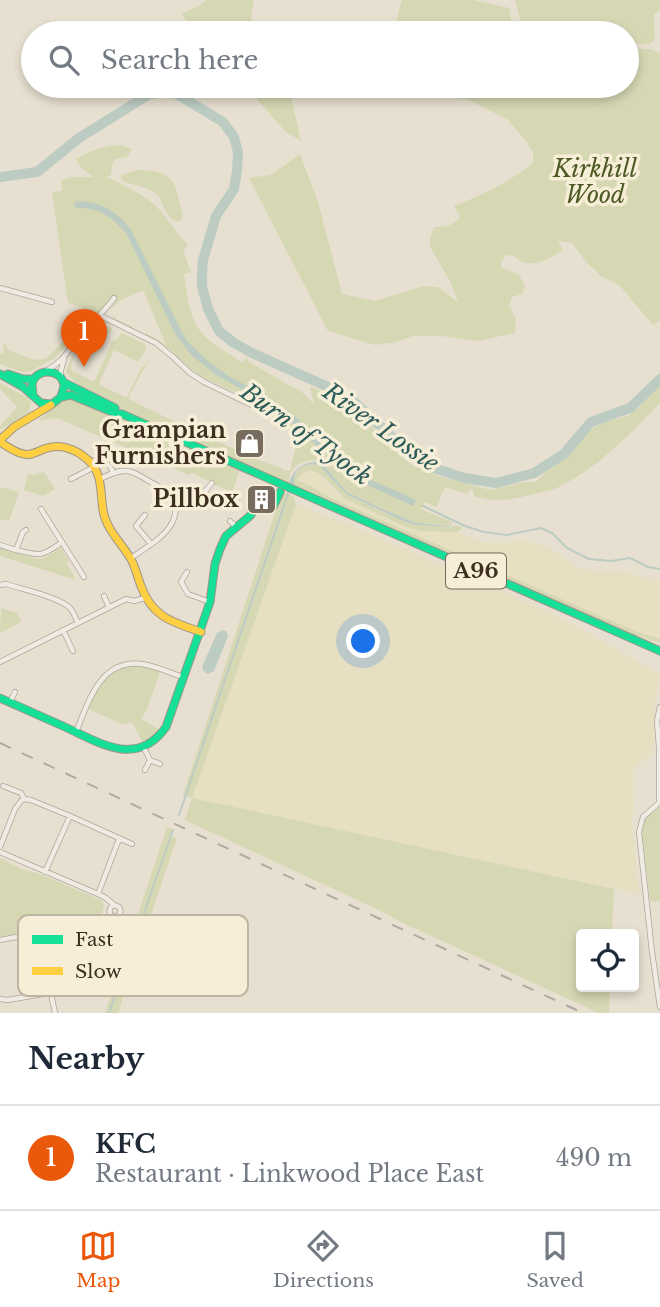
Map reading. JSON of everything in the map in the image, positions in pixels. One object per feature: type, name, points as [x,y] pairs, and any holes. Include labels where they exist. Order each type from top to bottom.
[{"type":"main road","points":[[32,416],[35,411],[35,398],[31,387],[33,379],[45,371]]},
{"type":"main road","name":"A96","points":[[45,371],[54,372],[62,380],[122,414],[286,490],[660,651]]},
{"type":"main road","points":[[0,372],[33,379]]},
{"type":"main road","points":[[0,372],[35,398],[52,404]]},
{"type":"main road","points":[[62,380],[64,392],[61,397],[14,427],[0,441],[20,454],[28,455],[50,447],[62,446],[77,451],[92,464],[100,479],[103,512],[111,533],[131,558],[145,598],[152,608],[167,620],[201,632]]},
{"type":"main road","name":"A96","points":[[61,397],[71,395],[122,414]]},
{"type":"main road","points":[[0,698],[111,748],[144,748],[161,735],[166,727],[201,632],[210,602],[215,564],[226,536],[233,524],[251,515],[255,507],[273,507],[286,490]]},
{"type":"street","points":[[0,288],[52,302]]},
{"type":"street","points":[[45,371],[64,359],[114,298]]},
{"type":"street","points":[[101,316],[156,343],[204,382],[257,407]]},
{"type":"street","points":[[62,380],[64,359]]},
{"type":"street","points":[[71,479],[95,460],[105,462],[113,473]]},
{"type":"street","points":[[100,479],[113,473],[130,471],[164,487],[171,494],[176,512],[169,527],[131,558]]},
{"type":"street","points":[[175,507],[189,504],[212,483]]},
{"type":"street","points":[[204,492],[212,498]]},
{"type":"street","points":[[41,509],[84,577]]},
{"type":"street","points":[[145,515],[136,526],[151,544]]},
{"type":"street","points":[[16,550],[26,530]]},
{"type":"street","points":[[0,545],[44,555],[61,543]]},
{"type":"street","points":[[187,572],[181,582],[188,594],[210,602]]},
{"type":"street","points":[[0,585],[6,584],[58,600],[73,611],[78,623]]},
{"type":"street","points":[[104,596],[109,607]]},
{"type":"street","points":[[0,662],[125,599],[134,601],[145,598]]},
{"type":"street","points":[[63,631],[73,652]]},
{"type":"street","points":[[76,733],[99,682],[116,668],[125,664],[143,664],[183,677]]},
{"type":"street","points":[[10,702],[15,692]]},
{"type":"street","points":[[660,707],[657,721],[659,803],[643,817],[639,832],[660,1007]]},
{"type":"street","points":[[144,748],[150,760],[160,764]]},
{"type":"street","points":[[145,770],[150,760]]},
{"type":"street","points":[[3,786],[21,793],[24,799],[132,844]]},
{"type":"street","points":[[24,799],[12,816],[0,849],[106,898],[120,907],[121,912],[118,915]]},
{"type":"street","points":[[45,872],[70,816]]},
{"type":"street","points":[[98,894],[119,839]]},
{"type":"street","points":[[112,915],[110,910],[114,905]]},
{"type":"street","points":[[0,940],[18,937]]},
{"type":"street","points":[[0,999],[32,996]]},
{"type":"street","points":[[51,996],[55,1013]]},
{"type":"shaded area","points":[[311,470],[318,472],[337,494],[406,527],[421,531],[458,532],[482,542],[523,540],[548,547],[578,567],[593,571],[627,572],[644,578],[660,579],[660,639],[637,632],[511,577],[329,497],[297,480]]},
{"type":"shaded area","points":[[296,504],[542,609],[660,674],[652,753],[633,770],[632,823],[639,894],[192,798]]},
{"type":"green space","points":[[207,0],[254,0],[252,21],[187,21],[181,14]]},
{"type":"green space","points":[[402,0],[474,0],[509,8],[511,21],[397,21]]},
{"type":"green space","points":[[515,0],[660,0],[660,10],[654,15],[654,41],[646,45],[639,44],[639,21],[520,21]]},
{"type":"green space","name":"Kirkhill Wood","points":[[639,49],[651,49],[660,54],[660,320],[653,325],[620,286],[601,276],[572,243],[558,241],[563,250],[544,261],[528,263],[507,255],[502,260],[501,267],[519,275],[525,286],[522,294],[512,297],[509,305],[516,319],[515,333],[478,341],[441,336],[413,336],[375,345],[328,331],[249,178],[271,175],[300,154],[318,202],[342,294],[375,301],[424,286],[438,287],[458,302],[450,281],[430,247],[434,227],[452,224],[460,216],[454,206],[495,188],[533,163],[533,152],[508,120],[469,100],[458,98],[639,98]]},
{"type":"green space","points":[[256,98],[291,98],[301,141],[286,132]]},
{"type":"green space","points":[[121,145],[132,149],[127,157],[115,159],[111,175],[107,177],[155,205],[187,244],[183,249],[192,272],[184,274],[189,304],[194,321],[205,337],[242,363],[247,357],[248,361],[300,390],[314,404],[310,387],[341,397],[363,413],[386,444],[412,465],[444,478],[491,490],[523,482],[535,482],[565,460],[585,434],[601,423],[628,416],[660,384],[660,403],[600,460],[559,487],[518,498],[496,500],[474,496],[473,490],[469,490],[468,494],[445,487],[436,507],[425,502],[421,509],[452,522],[452,525],[416,523],[347,492],[320,461],[302,462],[291,472],[289,483],[122,410],[75,382],[66,371],[73,357],[90,334],[105,327],[112,328],[104,337],[97,333],[94,337],[91,334],[75,356],[71,370],[95,380],[111,342],[122,333],[145,344],[146,349],[138,362],[114,350],[100,385],[127,397],[141,369],[149,360],[129,396],[130,400],[205,436],[206,434],[213,437],[246,455],[290,471],[298,437],[296,432],[263,405],[200,376],[168,348],[145,335],[146,333],[166,345],[143,290],[120,301],[112,313],[111,309],[117,299],[112,297],[98,313],[68,303],[52,192],[62,191],[61,180],[94,177],[81,168],[76,159],[98,149]]},
{"type":"green space","points":[[137,170],[167,176],[176,188],[183,218],[181,221],[171,219],[156,194],[122,181],[121,175]]},
{"type":"green space","points":[[68,336],[72,339],[55,358],[29,372],[0,364],[0,353],[4,354],[3,342],[8,350],[42,360]]},
{"type":"green space","points":[[0,383],[28,398],[31,403],[29,412],[0,430],[0,426],[17,407],[0,389]]},
{"type":"green space","points":[[68,399],[98,408],[239,471],[232,493],[192,473],[189,475],[57,418],[39,421],[52,408]]},
{"type":"green space","points":[[310,464],[319,465],[346,494],[383,512],[416,525],[463,527],[458,532],[421,531],[406,527],[346,499],[316,472],[310,470],[297,480],[329,497],[637,632],[660,639],[660,643],[632,634],[304,489],[298,489],[294,485],[296,474]]},
{"type":"green space","points":[[44,472],[55,489],[43,496],[24,490],[28,474]]},
{"type":"green space","points":[[0,487],[19,492],[9,521],[0,519]]},
{"type":"green space","points":[[282,491],[293,496],[296,504],[192,798],[183,795]]},
{"type":"green space","points":[[0,547],[38,559],[61,548],[76,580],[0,556]]},
{"type":"green space","points":[[1,608],[17,613],[22,622],[0,633]]},
{"type":"green space","points":[[134,666],[160,672],[141,719],[160,730],[143,744],[133,723],[121,724],[89,709],[100,686],[110,675]]},
{"type":"green space","points":[[192,798],[614,889],[612,929],[576,929],[576,992],[610,992],[609,1013],[599,1013],[185,820]]},
{"type":"green space","points":[[660,807],[660,900],[655,902],[650,901],[642,830],[645,819]]},
{"type":"green space","points":[[167,827],[173,830],[171,836],[177,838],[151,915],[138,915]]},
{"type":"green space","points":[[0,858],[104,903],[102,915],[18,915],[18,933],[0,937]]},
{"type":"green space","points":[[111,996],[124,996],[118,1013],[105,1013]]},
{"type":"water","name":"Burn of Tyock","points":[[77,201],[101,206],[126,223],[187,341],[209,362],[291,413],[367,478],[416,500],[413,506],[349,474],[280,413],[215,374],[191,355],[176,335],[126,233],[104,214],[91,209],[76,208],[74,204]]},
{"type":"water","points":[[318,462],[347,492],[380,508],[416,523],[466,527],[416,525],[401,520],[346,494],[319,465],[302,467],[295,474],[294,485],[289,483],[299,467]]},
{"type":"water","points":[[223,630],[228,636],[214,671],[208,674],[202,667],[217,633]]},
{"type":"waterway","name":"River Lossie","points":[[0,177],[37,172],[79,138],[143,98]]},
{"type":"waterway","name":"River Lossie","points":[[183,98],[223,122],[234,137],[238,152],[234,189],[216,216],[203,260],[202,286],[208,309],[219,331],[252,353],[335,390],[354,402],[407,451],[434,468],[464,478],[496,483],[534,473],[564,454],[591,422],[630,408],[660,379]]},
{"type":"waterway","points":[[179,815],[289,491]]},
{"type":"waterway","points":[[423,506],[484,532],[507,535],[541,528],[552,533],[567,548],[589,559],[611,561],[630,558],[648,567],[660,569]]},
{"type":"waterway","points":[[143,915],[173,830]]},
{"type":"waterway","points":[[109,1013],[115,996]]},
{"type":"railway","points":[[0,743],[583,1013]]},
{"type":"traffic: fast","points":[[33,396],[34,379],[48,372],[54,373],[62,380],[64,386],[61,397]]},
{"type":"traffic: fast","points":[[0,374],[23,387],[41,403],[52,404],[61,397],[71,395],[122,414],[660,651]]},
{"type":"traffic: fast","points":[[8,374],[33,379]]},
{"type":"traffic: fast","points":[[63,382],[115,408]]},
{"type":"traffic: fast","points":[[0,698],[105,745],[131,749],[143,747],[155,739],[166,727],[210,602],[215,564],[226,536],[251,515],[255,507],[273,507],[280,492]]},
{"type":"traffic: slow","points":[[0,440],[14,427],[51,405]]},
{"type":"traffic: slow","points":[[0,442],[14,451],[26,454],[50,447],[62,447],[73,450],[88,460],[99,477],[107,523],[131,559],[151,605],[164,617],[201,632]]},
{"type":"place","name":"KFC","points":[[84,367]]},
{"type":"place","name":"Grampian Furnishers","points":[[249,443]]},
{"type":"place","name":"Pillbox","points":[[262,499]]}]
